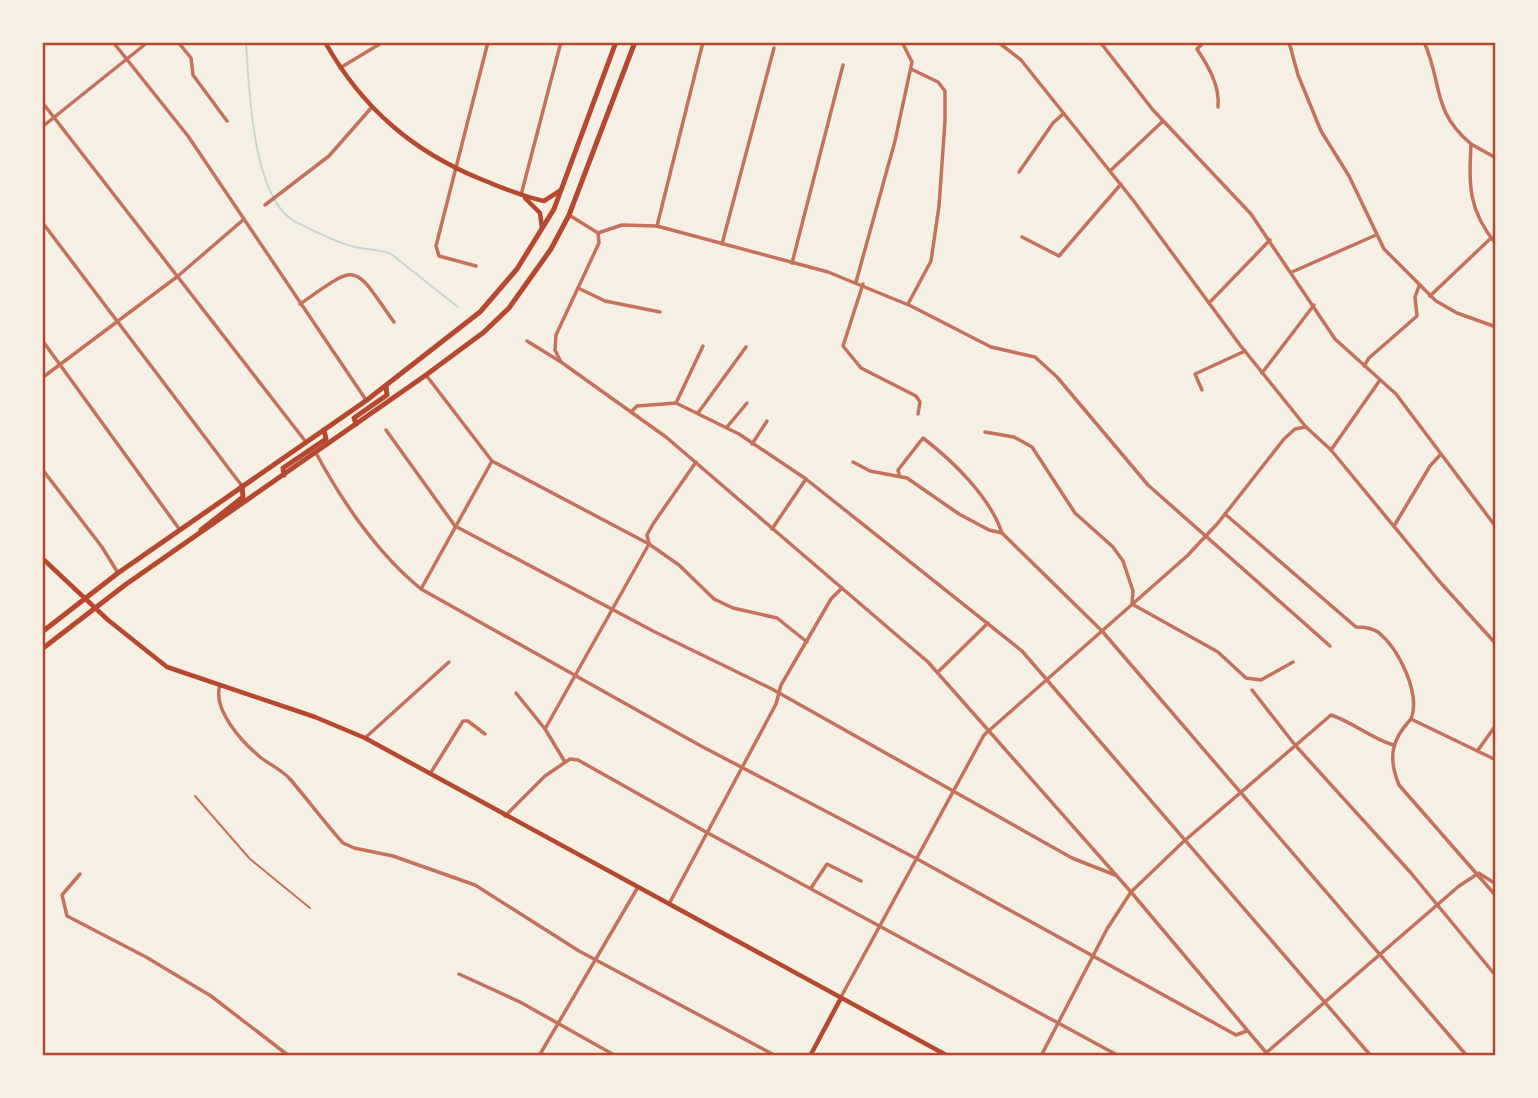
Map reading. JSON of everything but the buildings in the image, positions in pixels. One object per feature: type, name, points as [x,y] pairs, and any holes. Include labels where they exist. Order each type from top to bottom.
[{"type":"main road","points":[[325,42],[340,68],[394,129],[455,169],[521,195],[544,201],[564,187]]},
{"type":"main road","points":[[42,632],[118,573],[367,400],[480,313],[498,294],[542,232],[564,187],[616,42]]},
{"type":"main road","points":[[42,649],[125,585],[426,375],[484,332],[509,308],[551,249],[569,215],[635,42]]},
{"type":"main road","points":[[521,195],[540,213],[542,232]]},
{"type":"main road","points":[[356,425],[354,418],[387,394],[386,386]]},
{"type":"main road","points":[[284,475],[283,468],[326,439],[324,430]]},
{"type":"main road","points":[[201,532],[201,528],[243,497],[242,486]]},
{"type":"main road","points":[[42,558],[167,667],[365,738],[948,1056]]},
{"type":"main road","points":[[810,1056],[841,998]]},
{"type":"street","points":[[113,42],[188,136],[367,400]]},
{"type":"street","points":[[42,127],[148,42]]},
{"type":"street","points":[[178,42],[191,58],[193,75],[227,121]]},
{"type":"street","points":[[340,68],[383,42]]},
{"type":"street","points":[[476,266],[435,252],[488,42]]},
{"type":"street","points":[[521,195],[561,42]]},
{"type":"street","points":[[657,226],[703,42]]},
{"type":"street","points":[[856,282],[895,141],[911,69],[912,62],[902,42]]},
{"type":"street","points":[[999,42],[1021,60],[1121,184],[1245,351],[1306,427],[1331,450],[1496,644]]},
{"type":"street","points":[[1100,42],[1163,121],[1251,214],[1335,339],[1405,405],[1496,527]]},
{"type":"street","points":[[1204,42],[1197,49],[1210,69],[1219,98],[1218,107]]},
{"type":"street","points":[[1289,42],[1307,99],[1321,131],[1349,176],[1376,235],[1399,268],[1430,296],[1457,313],[1496,327]]},
{"type":"street","points":[[1424,42],[1432,59],[1441,107],[1450,124],[1471,144],[1496,158]]},
{"type":"street","points":[[722,244],[774,48]]},
{"type":"street","points":[[792,263],[843,65]]},
{"type":"street","points":[[908,304],[931,261],[939,206],[945,111],[945,91],[938,82],[911,69]]},
{"type":"street","points":[[42,102],[306,442]]},
{"type":"street","points":[[265,205],[329,156],[372,107]]},
{"type":"street","points":[[1019,172],[1053,123],[1063,114]]},
{"type":"street","points":[[1110,171],[1163,121]]},
{"type":"street","points":[[1471,144],[1470,192],[1476,216],[1496,244]]},
{"type":"street","points":[[1022,237],[1059,257],[1121,184]]},
{"type":"street","points":[[569,215],[598,233]]},
{"type":"street","points":[[42,378],[178,276],[243,220]]},
{"type":"street","points":[[42,222],[242,486]]},
{"type":"street","points":[[598,233],[622,225],[657,226],[792,263],[863,284],[991,347],[1043,362],[1142,479],[1330,646]]},
{"type":"street","points":[[561,362],[555,350],[556,335],[595,255],[598,233]]},
{"type":"street","points":[[1292,272],[1376,235]]},
{"type":"street","points":[[1430,296],[1491,238]]},
{"type":"street","points":[[1209,303],[1270,240]]},
{"type":"street","points":[[300,304],[340,276],[352,273],[362,277],[394,322]]},
{"type":"street","points":[[863,284],[843,346],[861,368],[916,396],[920,402],[918,414]]},
{"type":"street","points":[[1363,366],[1417,316],[1415,297],[1419,286]]},
{"type":"street","points":[[578,288],[605,301],[660,312]]},
{"type":"street","points":[[1262,373],[1314,305]]},
{"type":"street","points":[[42,340],[180,530]]},
{"type":"street","points":[[527,341],[632,411],[697,461],[938,672],[1130,892],[1267,1055],[1323,1002],[1437,905],[1479,873]]},
{"type":"street","points":[[676,403],[703,346]]},
{"type":"street","points":[[698,413],[746,347]]},
{"type":"street","points":[[1202,390],[1195,374],[1245,351]]},
{"type":"street","points":[[426,375],[492,461],[649,544],[679,565],[714,598],[733,608],[777,618],[807,642]]},
{"type":"street","points":[[1331,450],[1380,380]]},
{"type":"street","points":[[632,411],[637,406],[676,403],[727,427],[806,479],[1022,651],[1371,1056]]},
{"type":"street","points":[[727,427],[747,404]]},
{"type":"street","points":[[752,444],[767,421]]},
{"type":"street","points":[[841,998],[919,860],[979,743],[990,730],[1206,536],[1284,439],[1295,429],[1306,427]]},
{"type":"street","points":[[386,430],[454,526],[779,693],[1072,858],[1115,875]]},
{"type":"street","points":[[985,432],[1014,437],[1032,447],[1075,513],[1113,547],[1122,561],[1133,591],[1132,604]]},
{"type":"street","points":[[899,474],[898,470],[923,438],[946,457],[998,519],[1002,533],[1102,631],[1467,1056]]},
{"type":"street","points":[[316,453],[369,535],[399,571],[421,589],[1236,1035],[1247,1031]]},
{"type":"street","points":[[1394,527],[1430,466],[1440,455]]},
{"type":"street","points":[[421,589],[492,461]]},
{"type":"street","points":[[545,729],[649,544],[647,536],[653,524],[697,461]]},
{"type":"street","points":[[853,462],[870,471],[899,474],[959,514],[989,530],[1002,533]]},
{"type":"street","points":[[42,469],[102,547],[118,573]]},
{"type":"street","points":[[772,528],[806,479]]},
{"type":"street","points":[[1225,514],[1356,626],[1378,632],[1397,659],[1415,700],[1411,719],[1393,745],[1393,770],[1399,785],[1464,861],[1496,884]]},
{"type":"street","points":[[669,904],[776,704],[779,693],[831,599],[842,588]]},
{"type":"street","points":[[1132,604],[1218,652],[1246,678],[1261,680],[1293,662]]},
{"type":"street","points":[[938,672],[988,623]]},
{"type":"street","points":[[365,738],[449,662]]},
{"type":"street","points":[[220,684],[217,702],[223,715],[260,758],[278,767],[291,780],[342,843],[393,856],[475,885],[596,960],[776,1056]]},
{"type":"street","points":[[1252,690],[1295,745],[1496,976]]},
{"type":"street","points":[[516,693],[545,729],[565,762]]},
{"type":"street","points":[[1041,1056],[1130,892],[1184,842],[1331,715],[1393,745]]},
{"type":"street","points":[[1411,719],[1496,760]]},
{"type":"street","points":[[430,774],[463,721],[468,721],[485,734]]},
{"type":"street","points":[[1479,750],[1496,725]]},
{"type":"street","points":[[505,816],[522,797],[565,762],[578,760],[1119,1056]]},
{"type":"street","points":[[810,888],[827,864],[861,881]]},
{"type":"street","points":[[1479,873],[1496,896]]},
{"type":"street","points":[[80,874],[62,895],[67,916],[146,957],[212,996],[289,1056]]},
{"type":"street","points":[[539,1056],[638,887]]},
{"type":"street","points":[[459,974],[520,1002],[616,1056]]},
{"type":"lane","points":[[195,796],[250,859],[310,908]]},
{"type":"waterway","points":[[246,42],[256,141],[270,191],[281,210],[296,222],[333,240],[391,254],[458,307]]}]
